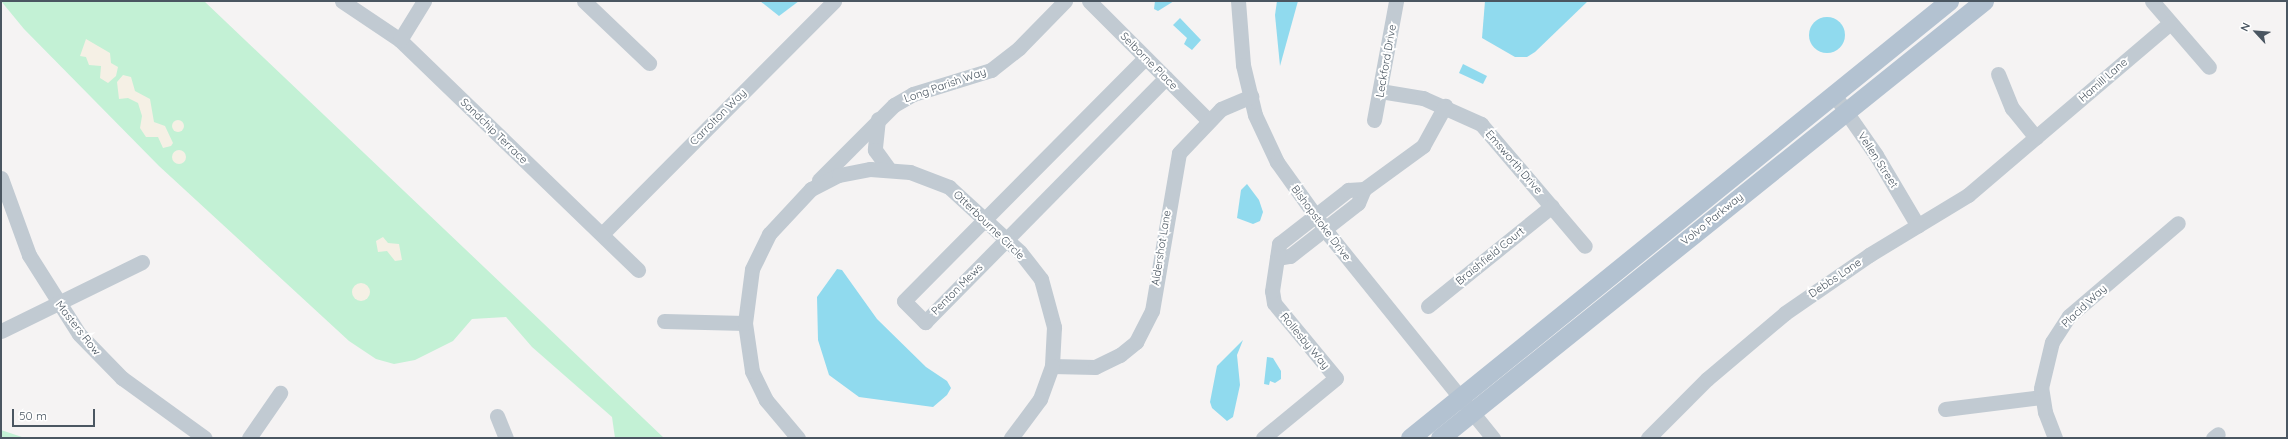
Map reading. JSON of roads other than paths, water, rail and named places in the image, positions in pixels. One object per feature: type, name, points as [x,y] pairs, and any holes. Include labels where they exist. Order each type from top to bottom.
[{"type":"main road","name":"Volvo Parkway","points":[[1410,438],[1835,96],[1949,1]]},
{"type":"main road","name":"Volvo Parkway","points":[[1440,438],[1984,1]]},
{"type":"street","name":"Sandchip Terrace","points":[[342,1],[400,40],[638,270]]},
{"type":"street","points":[[400,40],[424,1]]},
{"type":"street","points":[[584,1],[649,63]]},
{"type":"street","name":"Carrolton Way","points":[[602,234],[834,1]]},
{"type":"street","name":"Long Parish Way","points":[[811,189],[878,119],[913,94],[991,70],[1019,48],[1065,1]]},
{"type":"street","name":"Selborne Place","points":[[1089,1],[1208,120]]},
{"type":"street","name":"Bishopstoke Drive","points":[[1238,1],[1238,27],[1255,115],[1277,162],[1324,229],[1493,438]]},
{"type":"street","name":"Leckford Drive","points":[[1374,120],[1396,1]]},
{"type":"street","points":[[2152,1],[2209,67]]},
{"type":"street","name":"Hamill Lane","points":[[2036,138],[2170,23]]},
{"type":"street","name":"Penton Mews","points":[[1145,58],[904,301],[925,322],[1166,78]]},
{"type":"street","points":[[1998,74],[2012,108],[2036,138]]},
{"type":"street","name":"Emsworth Drive","points":[[1380,91],[1445,106],[1481,124],[1585,246]]},
{"type":"street","name":"Aldershot Lane","points":[[1052,366],[1081,368],[1106,363],[1136,342],[1146,328],[1152,311],[1175,161],[1184,145],[1208,120],[1231,103],[1251,96]]},
{"type":"street","name":"Vellen Street","points":[[1835,96],[1876,155],[1918,226]]},
{"type":"street","points":[[1277,258],[1290,256],[1358,203],[1364,189],[1423,146],[1445,106]]},
{"type":"street","points":[[878,119],[875,150],[889,169]]},
{"type":"street","name":"Debbs Lane","points":[[1648,438],[1707,379],[1785,313],[1968,195],[2036,138]]},
{"type":"street","name":"Otterbourne Circle","points":[[798,438],[773,410],[758,385],[747,352],[744,323],[749,284],[760,251],[779,221],[811,189],[839,174],[889,169],[938,180],[986,218],[1036,273],[1045,289],[1054,327],[1052,366],[1040,399],[1011,438]]},
{"type":"street","name":"Masters Row","points":[[1,178],[29,255],[79,334],[122,378],[205,438]]},
{"type":"street","name":"Rollesby Way","points":[[1264,438],[1336,378],[1274,303],[1272,291],[1279,244],[1348,190],[1364,189]]},
{"type":"street","name":"Braishfield Court","points":[[1428,306],[1552,206]]},
{"type":"street","name":"Placid Way","points":[[2055,438],[2042,397],[2045,359],[2060,328],[2178,223]]},
{"type":"street","points":[[1,331],[142,262]]},
{"type":"street","points":[[664,320],[744,323]]},
{"type":"street","points":[[249,438],[280,393]]},
{"type":"street","points":[[1945,409],[2042,397]]},
{"type":"street","points":[[496,416],[506,438]]},
{"type":"water","points":[[760,1],[799,1],[779,16]]},
{"type":"water","points":[[1155,1],[1174,1],[1158,11],[1154,9]]},
{"type":"water","points":[[1277,1],[1298,1],[1280,66],[1275,15]]},
{"type":"water","points":[[1485,1],[1588,1],[1535,52],[1527,57],[1515,57],[1482,38]]},
{"type":"water","points":[[1830,17],[1840,22],[1844,28],[1844,42],[1840,48],[1834,52],[1824,53],[1814,48],[1810,42],[1809,32],[1814,22],[1820,18]]},
{"type":"water","points":[[1180,18],[1201,40],[1192,50],[1184,44],[1187,38],[1173,25]]},
{"type":"water","points":[[1463,64],[1487,76],[1483,84],[1459,73]]},
{"type":"water","points":[[1247,184],[1259,200],[1263,212],[1260,221],[1253,224],[1237,218],[1241,190]]},
{"type":"water","points":[[837,269],[842,270],[877,319],[926,367],[947,381],[951,388],[947,395],[933,407],[859,397],[829,375],[818,340],[817,297]]},
{"type":"water","points":[[1243,340],[1237,355],[1240,385],[1233,417],[1227,421],[1212,408],[1210,402],[1217,366]]},
{"type":"water","points":[[1267,357],[1273,358],[1281,371],[1281,379],[1275,383],[1270,381],[1269,385],[1264,384]]}]
